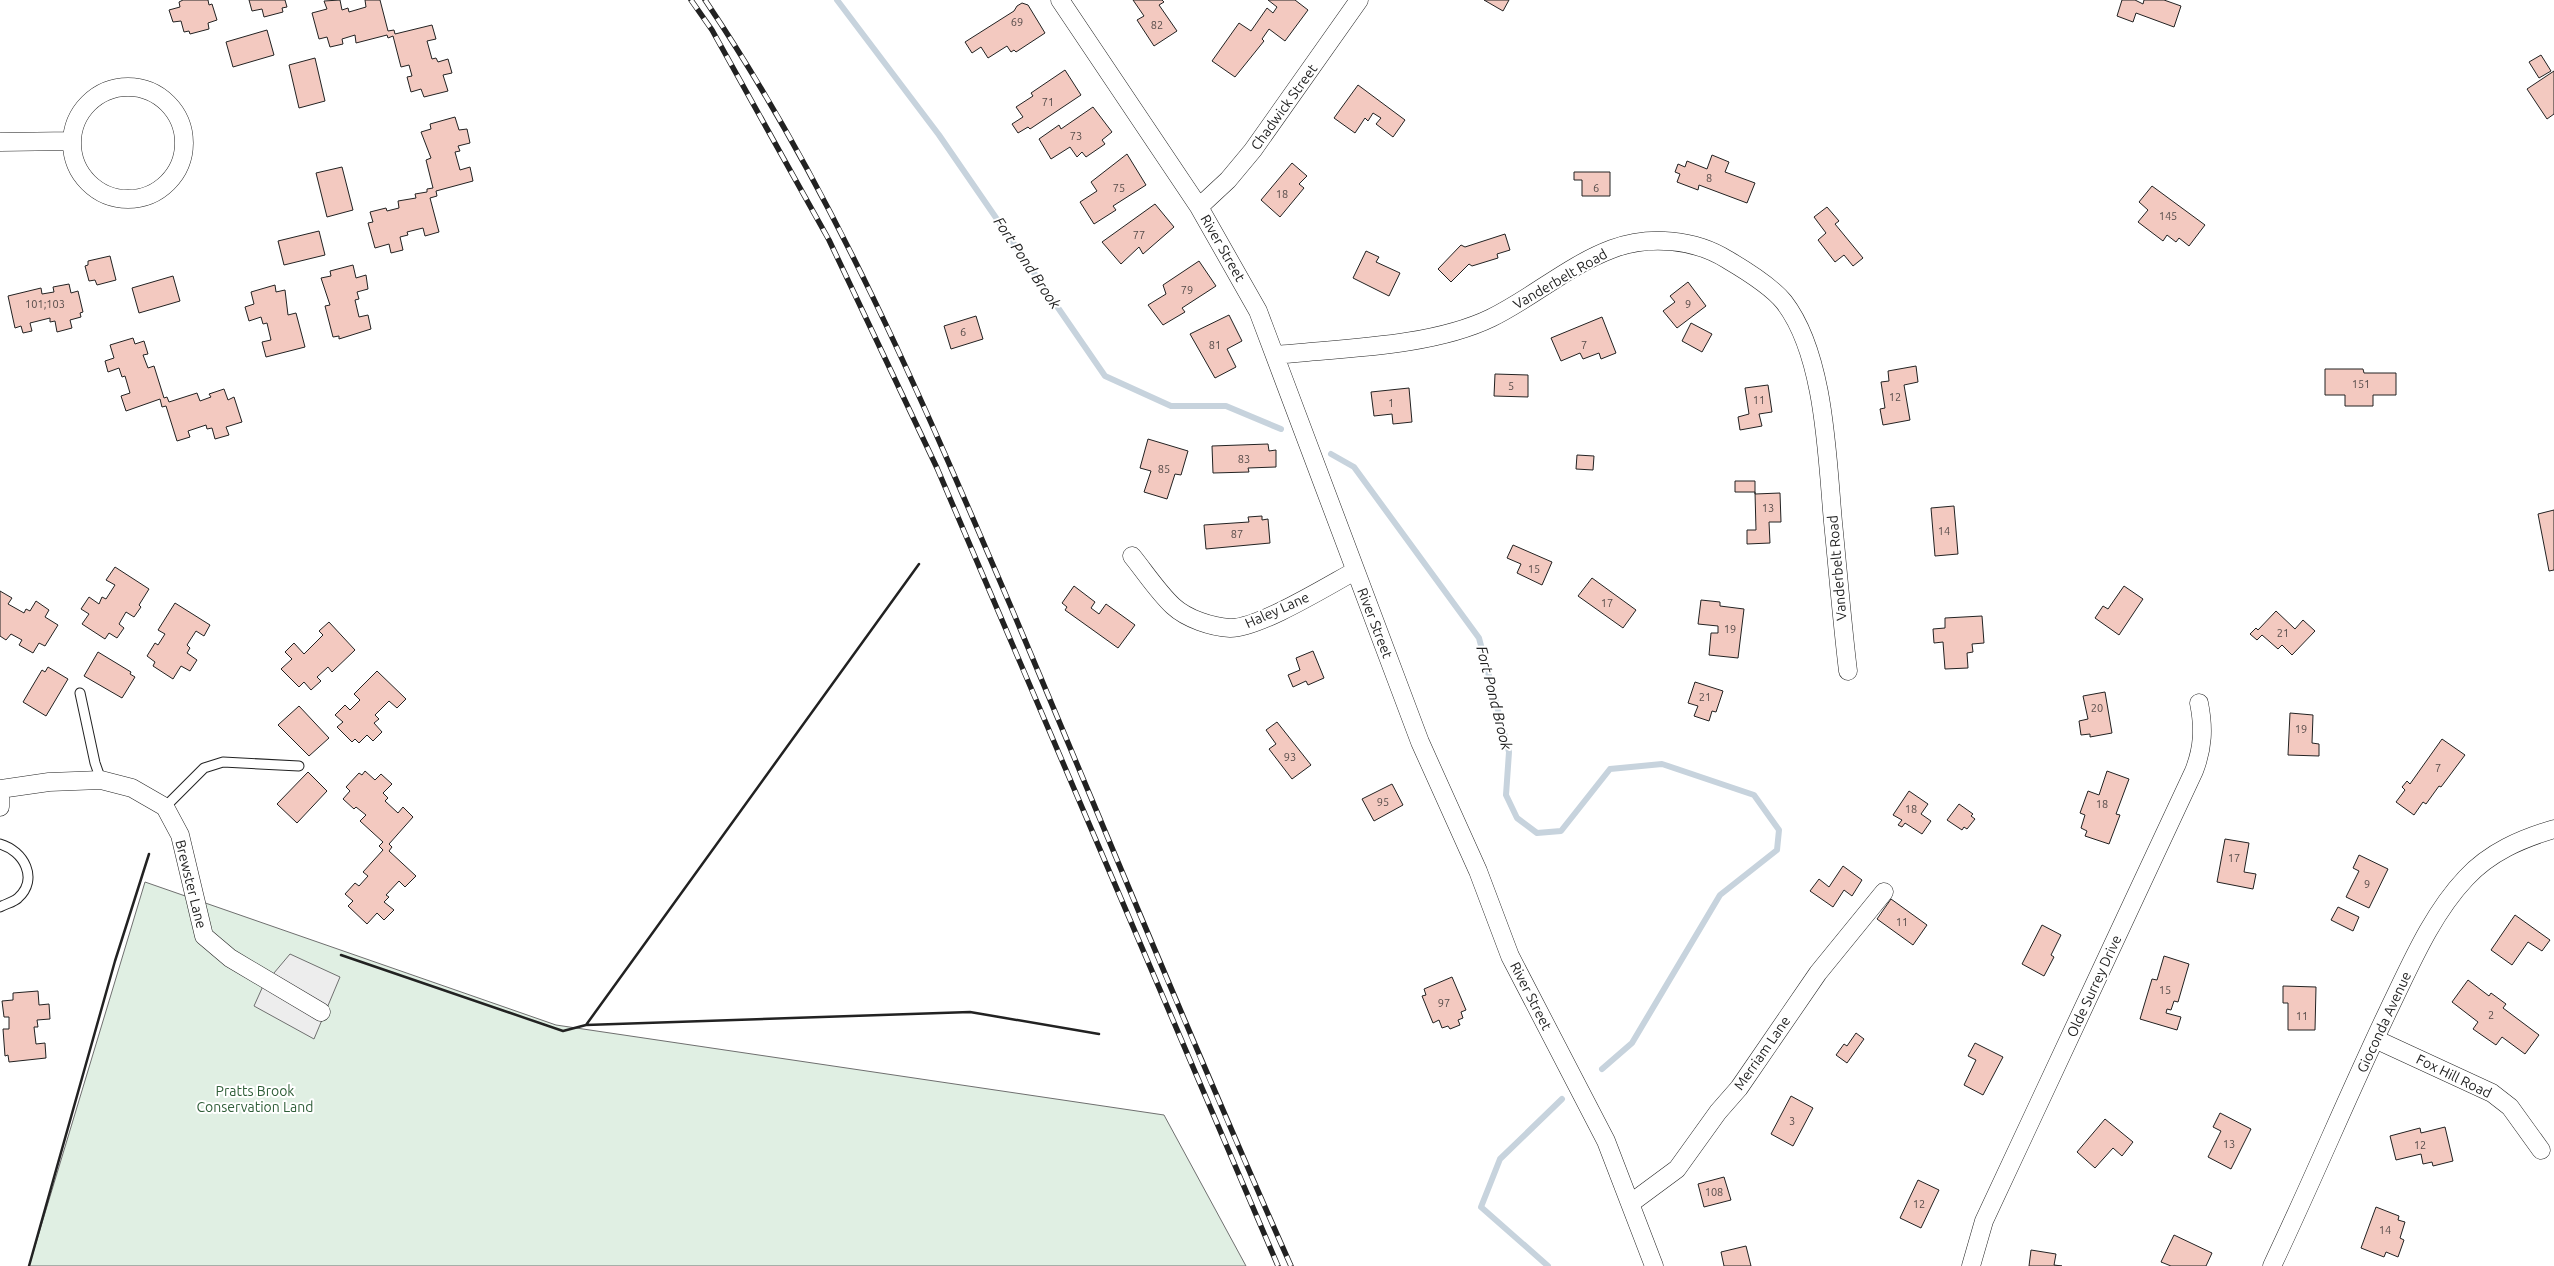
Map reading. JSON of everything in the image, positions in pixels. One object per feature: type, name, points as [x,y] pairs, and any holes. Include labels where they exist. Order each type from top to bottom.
[{"type":"street","name":"River Street","points":[[1060,0],[1199,207],[1253,301],[1276,355],[1420,742],[1478,871],[1510,956],[1606,1141],[1654,1266]]},
{"type":"street","name":"Chadwick Street","points":[[1199,207],[1228,180],[1253,150],[1359,0]]},
{"type":"street","points":[[123,87],[146,90],[166,102],[179,120],[184,142],[180,164],[168,183],[150,195],[127,199],[103,193],[84,177],[73,154],[72,141],[74,130],[84,109],[101,94],[123,87]]},
{"type":"street","points":[[0,142],[72,141]]},
{"type":"street","name":"Vanderbelt Road","points":[[1276,355],[1417,340],[1456,331],[1489,319],[1518,304],[1612,249],[1640,242],[1670,241],[1699,246],[1715,252],[1784,301],[1799,328],[1813,366],[1828,465],[1848,671]]},
{"type":"street","name":"Haley Lane","points":[[1132,556],[1174,607],[1201,622],[1231,628],[1251,624],[1301,601],[1355,571]]},
{"type":"street","name":"Olde Surrey Drive","points":[[1971,1266],[1984,1221],[2194,772],[2202,747],[2203,731],[2199,703]]},
{"type":"street","points":[[0,807],[0,790],[49,782],[101,780],[132,788],[165,807]]},
{"type":"street","name":"Brewster Lane","points":[[165,807],[180,835],[204,936],[230,958],[321,1012]]},
{"type":"street","name":"Gioconda Avenue","points":[[2272,1266],[2375,1039],[2424,939],[2449,900],[2466,877],[2481,863],[2502,849],[2554,829]]},
{"type":"street","name":"Merriam Lane","points":[[1631,1203],[1677,1170],[1718,1112],[1739,1088],[1818,973],[1884,892]]},
{"type":"street","name":"Fox Hill Road","points":[[2375,1039],[2492,1093],[2510,1107],[2541,1150]]},
{"type":"lane","points":[[80,693],[95,764],[101,780]]},
{"type":"lane","points":[[165,807],[204,768],[223,762],[299,766]]},
{"type":"lane","points":[[0,844],[18,853],[28,869],[28,885],[17,900],[0,907]]},
{"type":"green space","name":"Pratts Brook Conservation Land","points":[[145,882],[556,1025],[1164,1115],[1246,1266],[29,1266]]},
{"type":"shaded area","points":[[290,954],[340,977],[314,1039],[254,1006],[263,986]]},
{"type":"building","points":[[183,0],[208,0],[209,5],[212,4],[217,20],[208,23],[209,29],[190,34],[189,31],[184,32],[181,21],[173,22],[169,10],[180,7],[179,2]]},
{"type":"building","points":[[249,0],[285,0],[287,7],[282,8],[283,12],[264,17],[262,9],[252,11]]},
{"type":"building","points":[[340,0],[342,10],[348,8],[349,12],[366,7],[365,0],[380,0],[388,31],[394,30],[395,34],[432,25],[436,39],[427,41],[432,59],[436,58],[438,62],[448,59],[452,73],[443,75],[448,91],[424,97],[421,89],[411,92],[407,77],[412,76],[409,65],[401,67],[393,36],[388,38],[387,35],[356,43],[355,35],[342,39],[343,44],[330,47],[327,37],[319,39],[312,13],[327,9],[324,1]]},
{"type":"building","points":[[1133,0],[1162,0],[1164,2],[1159,5],[1177,31],[1154,46],[1137,20],[1144,16]]},
{"type":"building","points":[[1268,0],[1295,0],[1308,10],[1285,41],[1269,29],[1262,39],[1264,41],[1235,77],[1212,61],[1239,23],[1251,31],[1267,8],[1273,13],[1277,7]]},
{"type":"building","points":[[1484,0],[1509,0],[1503,11]]},
{"type":"building","points":[[2122,0],[2135,0],[2143,4],[2144,0],[2164,0],[2181,6],[2174,27],[2136,13],[2133,22],[2117,16]]},
{"type":"building","points":[[1022,3],[1028,5],[1045,33],[1016,52],[1014,50],[1011,52],[1007,46],[988,58],[981,47],[972,53],[965,42],[1014,11]]},
{"type":"building","points":[[267,30],[274,55],[233,67],[226,42]]},
{"type":"building","points":[[2541,55],[2551,71],[2539,78],[2529,62]]},
{"type":"building","points":[[315,58],[325,101],[299,108],[289,65]]},
{"type":"building","points":[[1065,70],[1081,95],[1030,129],[1028,127],[1018,133],[1012,124],[1023,117],[1016,107],[1033,96],[1031,93]]},
{"type":"building","points":[[2554,71],[2554,114],[2547,119],[2527,89]]},
{"type":"building","points":[[1358,85],[1405,120],[1393,137],[1376,124],[1381,118],[1373,113],[1368,121],[1365,118],[1355,133],[1334,118]]},
{"type":"building","points":[[1093,107],[1112,132],[1102,140],[1105,144],[1086,157],[1082,152],[1077,157],[1070,147],[1051,159],[1039,139],[1059,125],[1061,129]]},
{"type":"building","points":[[455,117],[459,130],[467,129],[470,143],[458,146],[460,151],[455,152],[460,170],[470,167],[473,181],[436,191],[437,196],[430,198],[439,232],[425,236],[423,228],[407,232],[408,235],[400,237],[403,250],[391,253],[389,244],[375,248],[368,223],[373,222],[370,212],[386,208],[387,211],[399,208],[398,201],[416,198],[415,194],[427,192],[427,189],[433,188],[426,160],[431,158],[421,132],[431,129],[430,124]]},
{"type":"building","points":[[1127,154],[1146,185],[1113,206],[1116,210],[1094,224],[1080,202],[1097,191],[1091,182]]},
{"type":"building","points":[[1712,155],[1729,162],[1725,172],[1755,183],[1747,203],[1699,185],[1698,190],[1677,182],[1680,174],[1675,172],[1678,164],[1685,167],[1687,161],[1707,169]]},
{"type":"building","points":[[1292,163],[1307,176],[1299,184],[1304,188],[1280,217],[1261,200]]},
{"type":"building","points":[[342,167],[353,210],[327,217],[316,173]]},
{"type":"building","points":[[1574,172],[1610,172],[1610,196],[1582,196],[1582,180],[1574,180]]},
{"type":"building","points":[[2152,186],[2205,225],[2189,246],[2179,238],[2176,242],[2167,235],[2163,241],[2138,222],[2148,210],[2139,202]]},
{"type":"building","points":[[1155,204],[1174,227],[1143,254],[1139,247],[1121,264],[1102,242]]},
{"type":"building","points":[[1827,207],[1839,221],[1835,224],[1863,258],[1853,266],[1844,255],[1835,262],[1818,240],[1826,233],[1814,217]]},
{"type":"building","points":[[319,231],[325,255],[284,265],[278,241]]},
{"type":"building","points":[[1505,234],[1510,250],[1497,254],[1498,258],[1472,266],[1469,264],[1451,282],[1438,269],[1461,245],[1465,247]]},
{"type":"building","points":[[1366,251],[1379,257],[1376,262],[1400,273],[1389,296],[1353,278]]},
{"type":"building","points":[[110,256],[116,280],[97,285],[95,280],[89,281],[85,266],[88,265],[88,261]]},
{"type":"building","points":[[1199,261],[1216,286],[1182,308],[1185,312],[1163,325],[1148,305],[1166,294],[1163,285]]},
{"type":"building","points":[[353,265],[356,278],[366,275],[368,289],[357,292],[359,299],[355,300],[359,317],[368,315],[371,329],[339,339],[339,336],[333,337],[325,306],[330,305],[321,278],[331,276],[330,271]]},
{"type":"building","points":[[173,276],[180,301],[139,313],[132,288]]},
{"type":"building","points":[[1688,282],[1706,306],[1677,328],[1663,311],[1675,302],[1670,296]]},
{"type":"building","points":[[69,284],[71,293],[78,291],[83,312],[80,313],[81,317],[70,320],[72,328],[57,332],[55,321],[50,322],[50,318],[30,323],[32,331],[23,333],[21,326],[15,328],[8,296],[41,288],[42,294],[54,292],[53,287]]},
{"type":"building","points":[[275,285],[276,292],[285,290],[288,315],[296,313],[305,347],[266,357],[262,342],[271,340],[267,323],[263,324],[261,317],[249,321],[245,307],[254,304],[251,292]]},
{"type":"building","points":[[1229,315],[1242,341],[1227,349],[1236,367],[1215,378],[1190,334]]},
{"type":"building","points":[[976,316],[983,339],[951,349],[944,326]]},
{"type":"building","points":[[1602,317],[1616,353],[1601,359],[1599,353],[1583,359],[1580,353],[1561,361],[1551,338]]},
{"type":"building","points":[[1691,323],[1712,334],[1702,352],[1682,341]]},
{"type":"building","points":[[133,338],[135,344],[144,341],[148,354],[143,355],[148,368],[154,366],[164,398],[167,397],[169,402],[197,393],[200,401],[211,397],[209,394],[224,389],[228,400],[234,397],[242,422],[226,427],[229,435],[215,439],[212,428],[207,429],[206,425],[188,431],[190,437],[177,441],[166,406],[162,407],[160,399],[126,411],[121,396],[130,393],[125,376],[122,377],[119,368],[108,372],[105,361],[114,358],[110,345]]},
{"type":"building","points":[[1916,366],[1918,382],[1904,385],[1910,420],[1883,425],[1880,409],[1885,408],[1881,382],[1889,381],[1888,371]]},
{"type":"building","points":[[2325,369],[2363,369],[2364,373],[2396,373],[2396,395],[2373,395],[2373,406],[2345,406],[2345,395],[2325,395]]},
{"type":"building","points":[[1495,374],[1528,375],[1528,397],[1494,396]]},
{"type":"building","points":[[1768,385],[1772,412],[1759,414],[1762,426],[1740,430],[1738,417],[1749,414],[1745,388]]},
{"type":"building","points":[[1409,388],[1412,422],[1393,424],[1392,414],[1374,416],[1371,392]]},
{"type":"building","points":[[1148,439],[1188,451],[1181,475],[1175,474],[1167,499],[1144,492],[1151,471],[1140,468]]},
{"type":"building","points":[[1268,444],[1269,451],[1276,450],[1276,467],[1248,468],[1249,472],[1213,473],[1212,446]]},
{"type":"building","points":[[1577,455],[1594,456],[1593,470],[1576,469]]},
{"type":"building","points":[[1735,481],[1755,481],[1755,492],[1735,492]]},
{"type":"building","points":[[1780,493],[1781,522],[1769,522],[1770,543],[1747,544],[1747,530],[1756,530],[1755,494]]},
{"type":"building","points":[[1954,506],[1958,554],[1935,556],[1931,508]]},
{"type":"building","points":[[2554,510],[2554,570],[2549,571],[2538,514]]},
{"type":"building","points":[[1262,516],[1262,520],[1268,519],[1270,543],[1206,549],[1204,525],[1249,522],[1248,517]]},
{"type":"building","points":[[1513,545],[1552,562],[1542,585],[1517,573],[1521,564],[1507,558]]},
{"type":"building","points":[[115,567],[149,589],[134,617],[126,612],[119,624],[124,628],[117,638],[109,633],[105,639],[82,624],[89,614],[81,609],[89,597],[99,604],[102,597],[106,599],[115,585],[106,580]]},
{"type":"building","points":[[1592,578],[1636,610],[1623,628],[1578,596]]},
{"type":"building","points":[[1074,586],[1095,602],[1091,608],[1099,614],[1106,604],[1135,625],[1118,648],[1065,610],[1067,607],[1062,603]]},
{"type":"building","points":[[2124,586],[2143,599],[2119,635],[2095,618],[2103,606],[2108,609]]},
{"type":"building","points":[[0,591],[12,598],[8,604],[24,613],[26,609],[30,611],[36,601],[49,610],[45,617],[58,625],[45,646],[39,643],[33,653],[19,645],[22,640],[11,634],[6,640],[0,636]]},
{"type":"building","points":[[1701,600],[1720,602],[1720,606],[1744,609],[1738,658],[1709,655],[1711,633],[1718,633],[1718,626],[1698,624]]},
{"type":"building","points":[[175,603],[210,625],[204,636],[196,631],[187,645],[190,648],[187,653],[197,660],[190,671],[181,666],[173,679],[153,666],[155,662],[147,656],[155,643],[158,645],[165,634],[158,630]]},
{"type":"building","points":[[2276,611],[2295,629],[2303,620],[2315,631],[2292,655],[2282,645],[2278,649],[2262,635],[2257,640],[2250,634],[2256,628],[2258,630]]},
{"type":"building","points":[[1982,616],[1984,643],[1972,644],[1973,652],[1967,653],[1968,668],[1945,669],[1943,642],[1934,643],[1933,629],[1945,628],[1945,618]]},
{"type":"building","points":[[329,622],[355,650],[332,672],[328,667],[317,677],[321,681],[311,690],[304,682],[299,687],[281,669],[292,659],[285,652],[294,643],[304,654],[323,635],[319,631]]},
{"type":"building","points":[[1313,651],[1324,678],[1308,685],[1306,681],[1293,687],[1288,675],[1300,670],[1296,658]]},
{"type":"building","points":[[98,652],[131,672],[130,674],[135,677],[122,698],[84,676]]},
{"type":"building","points":[[48,667],[68,679],[46,716],[23,702],[42,670],[45,672]]},
{"type":"building","points":[[377,671],[406,699],[397,708],[389,701],[375,715],[379,719],[374,723],[382,732],[373,741],[367,735],[359,743],[355,739],[352,742],[337,727],[343,722],[335,715],[345,705],[350,710],[360,700],[354,694]]},
{"type":"building","points":[[1695,682],[1723,691],[1716,712],[1712,711],[1709,721],[1694,716],[1698,706],[1688,703]]},
{"type":"building","points":[[2105,692],[2112,733],[2090,737],[2090,734],[2081,735],[2079,721],[2088,719],[2083,696]]},
{"type":"building","points":[[299,706],[329,738],[309,756],[278,725]]},
{"type":"building","points":[[2290,713],[2313,715],[2312,743],[2319,744],[2319,756],[2288,755]]},
{"type":"building","points":[[1277,722],[1311,765],[1292,779],[1269,749],[1276,744],[1266,730]]},
{"type":"building","points":[[2442,739],[2465,755],[2441,787],[2439,786],[2426,804],[2423,802],[2414,815],[2396,802],[2405,790],[2402,787],[2407,781],[2410,784]]},
{"type":"building","points":[[365,771],[375,780],[381,774],[392,784],[383,793],[388,798],[385,801],[398,813],[403,807],[413,817],[389,844],[392,847],[389,851],[416,876],[405,887],[399,881],[386,895],[389,897],[384,902],[394,910],[384,920],[377,913],[367,924],[348,906],[353,901],[345,894],[355,883],[359,886],[368,876],[363,872],[383,850],[379,846],[383,842],[360,821],[366,815],[356,807],[354,809],[343,799],[350,791],[346,787],[359,773],[362,775]]},
{"type":"building","points":[[2107,771],[2129,779],[2116,814],[2120,815],[2109,844],[2085,836],[2087,831],[2081,828],[2085,815],[2080,813],[2088,791],[2099,795]]},
{"type":"building","points":[[308,772],[327,791],[297,823],[277,804]]},
{"type":"building","points":[[1392,784],[1403,805],[1374,821],[1362,799]]},
{"type":"building","points":[[1909,791],[1928,804],[1921,814],[1931,821],[1922,834],[1905,823],[1902,827],[1898,825],[1902,820],[1893,815]]},
{"type":"building","points":[[1959,804],[1973,814],[1971,816],[1975,819],[1967,829],[1964,827],[1962,830],[1947,820]]},
{"type":"building","points":[[2225,839],[2249,843],[2244,872],[2256,874],[2253,889],[2217,882]]},
{"type":"building","points":[[2359,855],[2388,869],[2369,908],[2346,897],[2359,871],[2353,868]]},
{"type":"building","points":[[1843,866],[1862,880],[1852,896],[1844,890],[1833,907],[1810,891],[1819,879],[1829,887]]},
{"type":"building","points":[[1891,899],[1927,925],[1913,945],[1877,919]]},
{"type":"building","points":[[2338,907],[2359,917],[2353,931],[2331,920]]},
{"type":"building","points":[[2515,915],[2550,940],[2542,951],[2528,942],[2512,965],[2491,950]]},
{"type":"building","points":[[2042,925],[2061,935],[2051,955],[2054,957],[2044,976],[2022,964]]},
{"type":"building","points":[[2164,956],[2189,964],[2178,1002],[2174,1001],[2171,1010],[2167,1009],[2166,1013],[2181,1017],[2177,1030],[2140,1019],[2152,979],[2157,980]]},
{"type":"building","points":[[1452,977],[1466,1010],[1461,1012],[1463,1018],[1458,1020],[1460,1025],[1450,1029],[1448,1026],[1442,1028],[1439,1020],[1433,1023],[1422,996],[1426,995],[1424,989]]},
{"type":"building","points":[[2468,980],[2489,996],[2491,993],[2506,1004],[2503,1008],[2539,1035],[2525,1054],[2502,1037],[2496,1045],[2473,1029],[2478,1022],[2452,1002]]},
{"type":"building","points":[[2283,986],[2316,987],[2315,1030],[2288,1030],[2288,1003],[2283,1003]]},
{"type":"building","points":[[38,991],[39,1005],[49,1004],[50,1019],[37,1020],[38,1027],[34,1027],[36,1044],[45,1043],[46,1058],[9,1062],[8,1055],[5,1056],[3,1029],[9,1029],[9,1017],[4,1017],[2,1001],[13,1000],[13,993]]},
{"type":"building","points":[[1856,1033],[1864,1039],[1847,1063],[1836,1055],[1844,1044],[1847,1046]]},
{"type":"building","points":[[1975,1043],[2003,1057],[1983,1095],[1964,1085],[1976,1060],[1968,1056]]},
{"type":"building","points":[[1791,1096],[1813,1108],[1793,1146],[1771,1134]]},
{"type":"building","points":[[2220,1113],[2251,1129],[2231,1169],[2208,1157],[2221,1131],[2213,1127]]},
{"type":"building","points":[[2105,1119],[2133,1142],[2122,1156],[2113,1148],[2095,1168],[2077,1152]]},
{"type":"building","points":[[2445,1127],[2453,1161],[2433,1166],[2432,1162],[2423,1164],[2421,1154],[2396,1160],[2390,1136],[2420,1128],[2421,1133]]},
{"type":"building","points":[[1724,1177],[1731,1200],[1704,1207],[1698,1184]]},
{"type":"building","points":[[1918,1180],[1939,1190],[1921,1228],[1900,1218]]},
{"type":"building","points":[[2376,1207],[2399,1216],[2398,1220],[2405,1222],[2400,1238],[2404,1240],[2398,1257],[2386,1252],[2384,1257],[2361,1248]]},
{"type":"building","points":[[2174,1235],[2212,1253],[2206,1266],[2171,1266],[2161,1262]]},
{"type":"building","points":[[1746,1246],[1751,1266],[1724,1266],[1721,1252]]},
{"type":"building","points":[[2031,1250],[2056,1254],[2054,1265],[2062,1266],[2029,1266]]},
{"type":"waterway","name":"Fort Pond Brook","points":[[837,0],[939,135],[1105,376],[1171,406],[1226,406],[1281,429]]},
{"type":"waterway","name":"Fort Pond Brook","points":[[1331,454],[1354,467],[1479,638],[1509,752],[1506,795],[1517,818],[1537,833],[1561,831],[1610,769],[1662,764],[1754,795],[1779,830],[1777,850],[1720,895],[1632,1043],[1602,1069]]},
{"type":"waterway","name":"Fort Pond Brook","points":[[1548,1266],[1481,1207],[1500,1159],[1562,1099]]},
{"type":"railway","points":[[691,0],[712,30],[829,240],[937,468],[1278,1266]]},
{"type":"railway","points":[[705,0],[751,72],[794,145],[834,220],[909,373],[1011,607],[1184,1020],[1291,1266]]},
{"type":"wall","points":[[919,564],[586,1025],[970,1012],[1099,1034]]},
{"type":"wall","points":[[29,1266],[115,961],[149,854]]},
{"type":"wall","points":[[341,955],[563,1031],[586,1025]]}]
